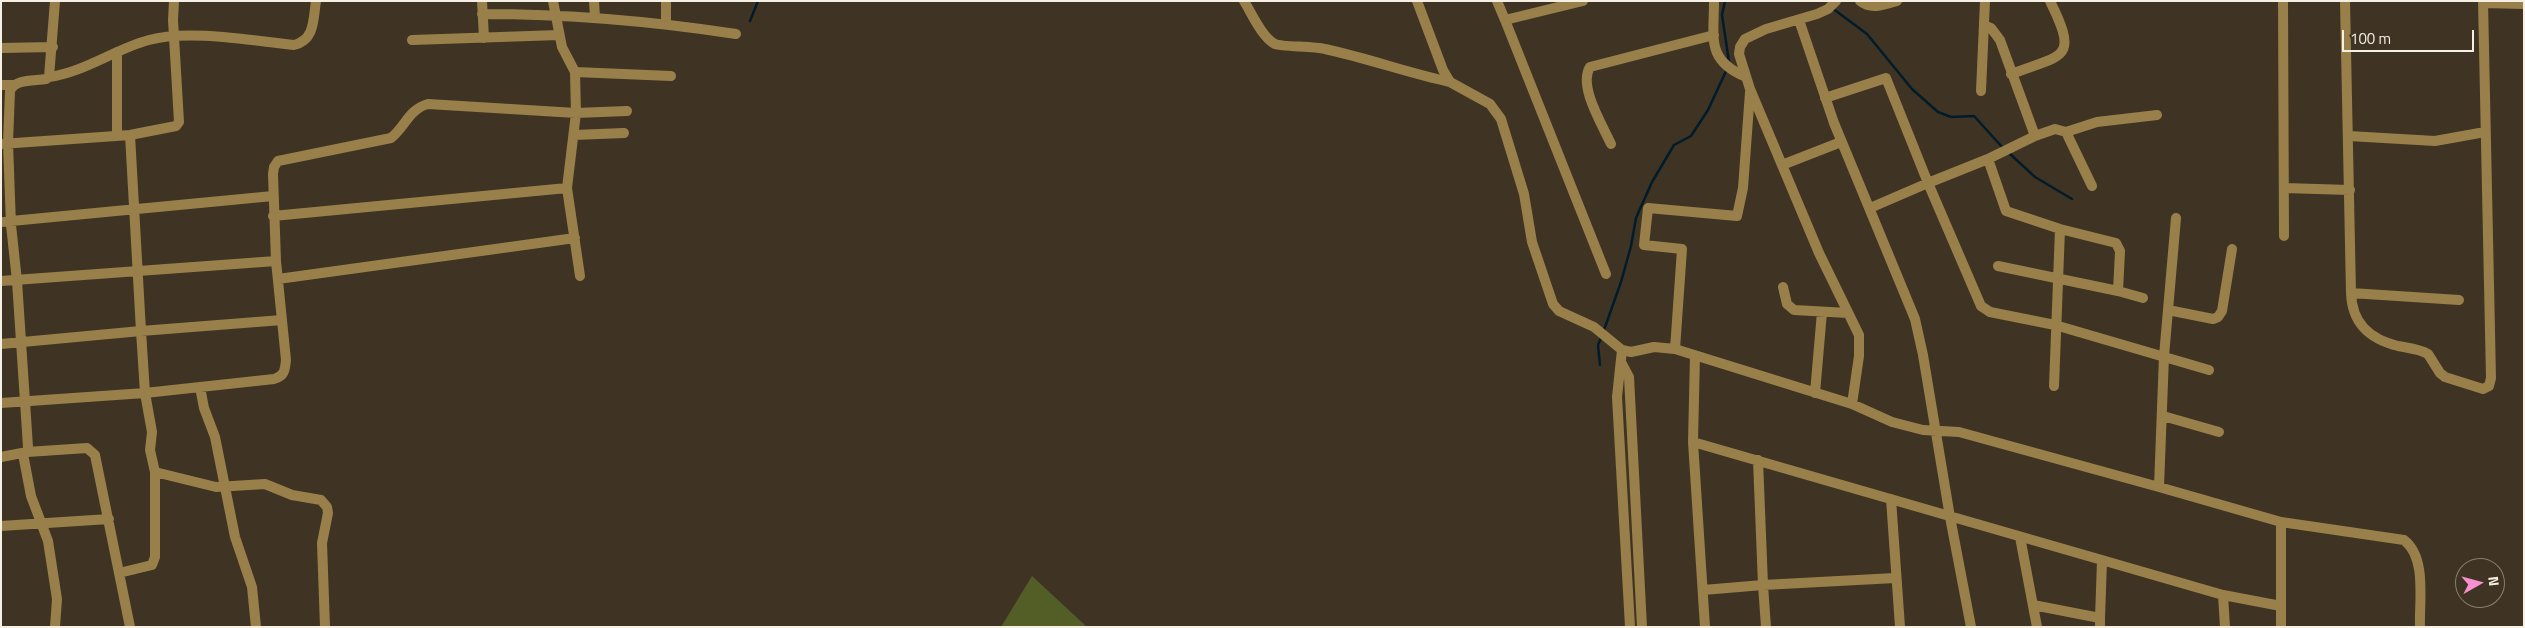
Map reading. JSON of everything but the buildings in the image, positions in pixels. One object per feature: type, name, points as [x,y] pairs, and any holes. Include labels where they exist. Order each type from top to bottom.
[{"type":"street","points":[[49,77],[53,47],[55,1]]},
{"type":"street","points":[[5,144],[130,135],[173,128],[179,122],[174,1]]},
{"type":"street","points":[[1,85],[12,86],[72,72],[147,40],[174,34],[299,44],[310,36],[316,1]]},
{"type":"street","points":[[482,1],[484,38]]},
{"type":"street","points":[[553,1],[558,35],[575,72],[576,113],[567,188],[580,276]]},
{"type":"street","points":[[594,1],[595,17]]},
{"type":"street","points":[[666,1],[666,24]]},
{"type":"street","points":[[1244,1],[1268,37],[1276,44],[1309,46],[1334,51],[1450,82],[1490,104],[1501,119],[1524,194],[1532,242],[1551,300],[1559,311],[1594,327],[1597,332],[1608,337],[1622,350],[1631,352],[1654,347],[1675,349],[1852,404],[1892,422],[1923,430],[1959,432],[2281,522],[2404,540],[2414,550],[2417,558],[2420,627]]},
{"type":"street","points":[[1416,1],[1443,70],[1450,82]]},
{"type":"street","points":[[1497,1],[1606,274]]},
{"type":"street","points":[[1505,20],[1583,1]]},
{"type":"street","points":[[1714,1],[1716,53],[1722,64],[1746,77]]},
{"type":"street","points":[[1836,1],[1828,9],[1799,20],[1766,29],[1742,42],[1739,54],[1750,89],[1818,253],[1857,329],[1860,343],[1852,404]]},
{"type":"street","points":[[1860,1],[1865,5],[1874,6],[1897,1]]},
{"type":"street","points":[[1981,92],[1985,1]]},
{"type":"street","points":[[2012,74],[2052,59],[2062,54],[2065,49],[2065,35],[2050,1]]},
{"type":"street","points":[[2283,1],[2284,236]]},
{"type":"street","points":[[2345,1],[2350,136],[2351,293],[2354,316],[2373,336],[2394,345],[2425,352],[2432,357],[2440,373],[2451,380],[2480,388],[2489,386],[2491,372],[2483,2],[2524,4]]},
{"type":"street","points":[[482,14],[555,14],[595,17],[666,24],[736,34]]},
{"type":"street","points":[[1799,20],[1842,142],[1915,319],[1971,627]]},
{"type":"street","points":[[1984,25],[1992,28],[1997,35],[2035,136]]},
{"type":"street","points":[[412,40],[558,35]]},
{"type":"street","points":[[1611,144],[1586,87],[1586,74],[1590,67],[1714,35]]},
{"type":"street","points":[[1,48],[53,47]]},
{"type":"street","points":[[117,52],[117,136]]},
{"type":"street","points":[[575,72],[671,76]]},
{"type":"street","points":[[1825,98],[1886,78],[1928,183],[1981,306],[1990,312],[2055,325],[2209,370]]},
{"type":"street","points":[[12,86],[5,144],[6,221],[17,280],[25,401],[25,453],[30,496],[48,540],[57,599],[55,627]]},
{"type":"street","points":[[1675,349],[1682,249],[1644,245],[1648,208],[1737,216],[1743,188],[1750,89]]},
{"type":"street","points":[[1,403],[145,393],[281,376],[285,370],[286,360],[273,216],[274,167],[278,161],[391,138],[419,106],[428,104],[576,113],[627,111]]},
{"type":"street","points":[[1870,208],[2055,129],[2066,132],[2097,122],[2157,115]]},
{"type":"street","points":[[2066,132],[2092,186]]},
{"type":"street","points":[[2350,136],[2435,141],[2485,132]]},
{"type":"street","points":[[574,135],[624,133]]},
{"type":"street","points":[[119,573],[154,563],[155,472],[151,459],[152,432],[145,393],[136,270],[130,135]]},
{"type":"street","points":[[1782,165],[1842,142]]},
{"type":"street","points":[[1988,159],[2006,210],[2060,229],[2116,243],[2120,250],[2118,291]]},
{"type":"street","points":[[273,216],[567,188]]},
{"type":"street","points":[[2284,188],[2350,190]]},
{"type":"street","points":[[6,221],[273,196]]},
{"type":"street","points":[[2159,487],[2164,356],[2176,218]]},
{"type":"street","points":[[2054,386],[2060,229]]},
{"type":"street","points":[[278,279],[575,238]]},
{"type":"street","points":[[2168,310],[2212,319],[2221,315],[2232,249]]},
{"type":"street","points":[[1,281],[276,261]]},
{"type":"street","points":[[1998,266],[2057,277],[2144,298]]},
{"type":"street","points":[[1783,287],[1787,304],[1794,310],[1848,313]]},
{"type":"street","points":[[2351,293],[2459,300]]},
{"type":"street","points":[[1815,393],[1822,312]]},
{"type":"street","points":[[1,344],[282,320]]},
{"type":"street","points":[[1622,350],[1617,397],[1630,627]]},
{"type":"street","points":[[1695,355],[1693,442],[1705,627]]},
{"type":"street","points":[[1621,362],[1629,377],[1642,627]]},
{"type":"street","points":[[200,387],[204,408],[215,437],[224,487],[238,545],[252,587],[256,627]]},
{"type":"street","points":[[2162,416],[2219,432]]},
{"type":"street","points":[[1693,442],[2223,595],[2281,606]]},
{"type":"street","points":[[1,457],[86,448],[91,451],[98,464],[130,627]]},
{"type":"street","points":[[1758,460],[1766,627]]},
{"type":"street","points":[[155,472],[206,486],[224,487],[265,484],[292,495],[315,497],[327,507],[328,522],[322,543],[326,627]]},
{"type":"street","points":[[1891,499],[1895,578],[1900,627]]},
{"type":"street","points":[[1,526],[109,519]]},
{"type":"street","points":[[2281,522],[2281,627]]},
{"type":"street","points":[[2020,537],[2037,627]]},
{"type":"street","points":[[2033,605],[2100,623],[2102,561]]},
{"type":"street","points":[[1703,590],[1895,578]]},
{"type":"street","points":[[2223,595],[2225,627]]},
{"type":"green space","points":[[1032,576],[1087,627],[1001,627]]},
{"type":"waterway","points":[[750,21],[758,1]]},
{"type":"waterway","points":[[1725,1],[1722,15],[1729,62]]},
{"type":"waterway","points":[[1832,8],[1867,34],[1912,89],[1938,112],[1951,117],[1974,116],[2003,148]]},
{"type":"waterway","points":[[1604,330],[1621,282],[1631,246],[1636,218],[1652,182],[1674,145],[1691,136],[1708,110],[1727,69]]},
{"type":"waterway","points":[[2009,153],[2035,177],[2072,199]]},
{"type":"waterway","points":[[1600,365],[1598,345],[1601,338]]}]
